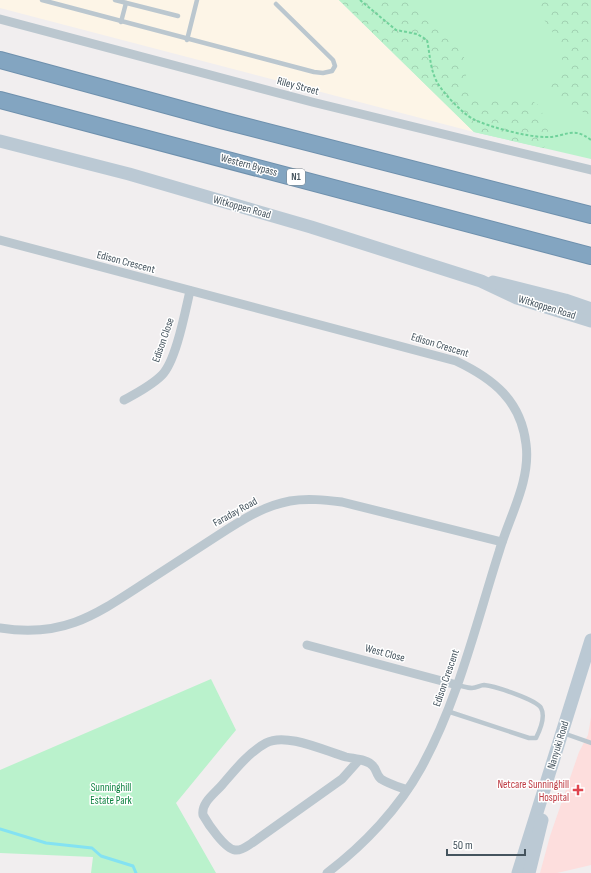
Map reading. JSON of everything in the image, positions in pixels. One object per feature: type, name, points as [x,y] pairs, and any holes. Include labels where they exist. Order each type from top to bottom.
[{"type":"highway","points":[[0,60],[221,120],[591,215]]},
{"type":"highway","name":"Western Bypass","points":[[0,100],[591,256]]},
{"type":"main road","name":"Witkoppen Road","points":[[0,140],[136,176],[311,228],[481,281],[516,298],[591,321]]},
{"type":"main road","name":"Witkoppen Road","points":[[481,281],[500,282],[591,308]]},
{"type":"main road","name":"Nanyuki Road","points":[[529,873],[591,640]]},
{"type":"main road","name":"Nanyuki Road","points":[[518,873],[566,734],[591,668]]},
{"type":"street","name":"Riley Street","points":[[0,19],[312,102],[591,170]]},
{"type":"street","name":"Edison Crescent","points":[[0,240],[456,361],[472,368],[497,385],[516,410],[523,428],[527,456],[525,474],[457,685],[439,733],[408,790],[368,838],[327,873]]},
{"type":"street","name":"Edison Close","points":[[124,400],[155,381],[163,374],[170,363],[178,340],[190,291]]},
{"type":"street","name":"Faraday Road","points":[[0,628],[42,630],[58,628],[83,620],[116,602],[253,514],[272,506],[291,501],[325,500],[342,502],[502,542]]},
{"type":"street","name":"West Close","points":[[306,645],[457,685]]},
{"type":"street","points":[[359,760],[342,779],[245,848],[233,850],[229,848],[209,825],[203,815],[204,805],[257,749],[270,741],[294,741],[359,760],[373,766],[379,778],[408,790]]},
{"type":"lane","points":[[42,0],[187,40],[314,72],[323,74],[332,71],[335,66],[332,58],[276,4]]},
{"type":"lane","points":[[115,0],[178,16]]},
{"type":"lane","points":[[187,40],[197,0]]},
{"type":"lane","points":[[121,22],[126,3]]},
{"type":"lane","points":[[447,711],[529,738],[536,738],[542,725],[543,712],[540,706],[533,702],[485,685],[472,688],[457,685]]},
{"type":"lane","points":[[566,734],[591,743]]},
{"type":"path","points":[[360,0],[396,30],[417,34],[427,40],[432,58],[432,69],[437,82],[460,109],[473,119],[518,133],[546,137],[573,131],[583,134],[591,140]]},
{"type":"shaded area","points":[[0,0],[339,0],[474,132],[0,8]]},
{"type":"shaded area","name":"Netcare Sunninghill Hospital","points":[[591,717],[591,865],[557,873],[540,873],[550,836],[579,752],[588,735]]},
{"type":"green space","points":[[339,0],[591,0],[591,159],[474,132]]},
{"type":"green space","points":[[339,0],[404,0],[429,23],[457,43],[464,57],[468,93],[480,100],[491,102],[517,97],[529,99],[540,106],[548,131],[549,143],[543,148],[474,132]]},
{"type":"green space","points":[[527,0],[591,0],[591,123],[584,113],[577,107],[568,103],[556,101],[551,86],[561,67],[561,48],[554,34],[537,10]]},
{"type":"green space","name":"Sunninghill Estate Park","points":[[211,679],[236,730],[176,803],[216,873],[91,873],[93,857],[0,853],[0,770]]},
{"type":"waterway","points":[[0,829],[46,843],[92,848],[101,856],[133,866],[136,873]]},
{"type":"place","name":"Netcare Sunninghill Hospital","points":[[578,790]]}]
